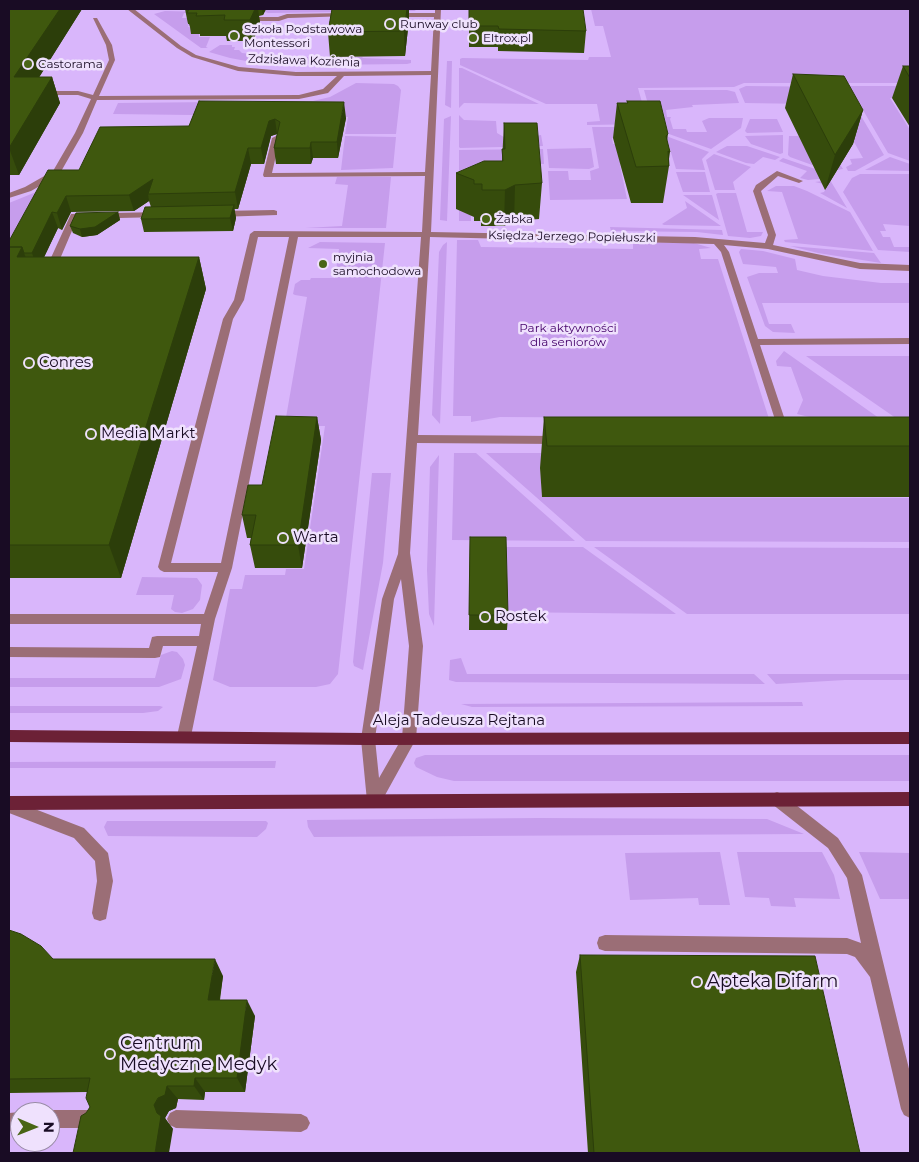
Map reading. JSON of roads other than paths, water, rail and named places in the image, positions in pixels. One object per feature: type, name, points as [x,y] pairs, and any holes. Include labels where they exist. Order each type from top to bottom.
[{"type":"main road","name":"Aleja Tadeusza Rejtana","points":[[9,736],[368,739],[910,738]]},
{"type":"main road","points":[[9,804],[910,799]]},
{"type":"street","name":"Zdzisława Kozienia","points":[[130,9],[194,56],[217,64],[253,72],[342,74],[434,73]]},
{"type":"street","points":[[247,9],[241,19],[358,15]]},
{"type":"street","points":[[374,801],[409,739],[416,646],[404,553],[426,235],[438,12],[387,15]]},
{"type":"street","points":[[9,196],[28,189],[56,173],[79,133],[112,60],[109,45],[95,19]]},
{"type":"street","points":[[42,93],[78,93],[95,98],[299,97],[325,91],[342,74]]},
{"type":"street","points":[[276,138],[267,175],[429,174]]},
{"type":"street","points":[[768,246],[772,235],[757,191],[759,187],[777,174],[799,181]]},
{"type":"street","points":[[213,214],[274,213]]},
{"type":"street","points":[[38,275],[48,275],[74,216],[173,214]]},
{"type":"street","name":"Księdza Jerzego Popiełuszki","points":[[226,568],[164,567],[228,320],[239,300],[254,234],[650,238],[749,243],[860,266],[910,268]]},
{"type":"street","points":[[184,736],[209,619],[226,568],[294,234]]},
{"type":"street","points":[[717,242],[725,252],[787,442],[778,442]]},
{"type":"street","points":[[755,342],[910,341]]},
{"type":"street","points":[[412,439],[566,440]]},
{"type":"street","points":[[374,801],[368,739],[375,680],[388,599],[404,553]]},
{"type":"street","points":[[9,618],[209,619]]},
{"type":"street","points":[[9,652],[155,653],[158,641],[204,641]]},
{"type":"street","points":[[777,799],[833,843],[854,875],[910,1109]]},
{"type":"street","points":[[9,804],[79,833],[92,845],[102,858],[106,881],[100,913]]},
{"type":"street","points":[[605,943],[847,946],[861,951],[877,973]]},
{"type":"street","points":[[60,1119],[94,1119]]},
{"type":"street","points":[[176,1119],[301,1123]]},
{"type":"place","name":"Runway club","points":[[390,24]]},
{"type":"place","name":"Szkoła Podstawowa Montessori","points":[[234,36]]},
{"type":"place","name":"Eltrox.pl","points":[[473,38]]},
{"type":"place","name":"Castorama","points":[[28,64]]},
{"type":"place","name":"Żabka","points":[[486,219]]},
{"type":"place","name":"myjnia samochodowa","points":[[323,264]]},
{"type":"place","name":"Conres","points":[[29,363]]},
{"type":"place","name":"Media Markt","points":[[91,434]]},
{"type":"place","name":"Warta","points":[[283,538]]},
{"type":"place","name":"Rostek","points":[[485,617]]},
{"type":"place","name":"Apteka Difarm","points":[[697,982]]},
{"type":"place","name":"Centrum Medyczne Medyk","points":[[110,1054]]},
{"type":"park label","name":"Park aktywności dla seniorów","points":[[568,335]]}]
